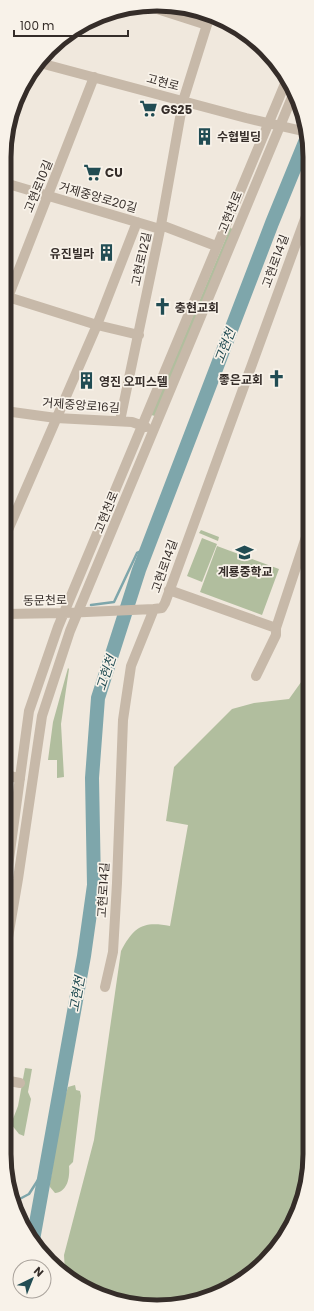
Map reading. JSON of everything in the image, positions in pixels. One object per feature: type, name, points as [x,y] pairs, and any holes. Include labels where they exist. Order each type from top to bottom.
[{"type":"street","points":[[163,11],[207,26]]},
{"type":"street","name":"고현로12길","points":[[120,421],[161,227],[183,101],[209,21]]},
{"type":"street","name":"고현로","points":[[44,64],[300,130]]},
{"type":"street","name":"고현로10길","points":[[11,291],[94,78]]},
{"type":"street","name":"고현천로","points":[[11,841],[29,711],[64,613],[141,425],[284,86]]},
{"type":"street","name":"고현천로","points":[[11,920],[42,716],[106,548],[154,429],[285,126],[292,100]]},
{"type":"street","name":"거제중앙로20길","points":[[11,185],[137,222],[161,227],[216,246]]},
{"type":"street","points":[[11,523],[97,325],[137,222]]},
{"type":"street","name":"고현로14길","points":[[105,987],[113,952],[123,720],[131,666],[154,609],[159,609],[164,606],[303,224]]},
{"type":"street","points":[[11,302],[139,335]]},
{"type":"street","name":"거제중앙로16길","points":[[11,412],[56,418],[120,421],[154,429]]},
{"type":"street","points":[[256,676],[276,635],[276,628],[303,546]]},
{"type":"street","points":[[169,590],[276,628]]},
{"type":"street","name":"동문천로","points":[[11,614],[154,609]]},
{"type":"street","points":[[11,776],[20,779]]},
{"type":"street","points":[[11,877],[18,879]]},
{"type":"street","points":[[11,1081],[20,1083]]},
{"type":"green space","points":[[230,228],[233,229],[155,416],[151,415]]},
{"type":"green space","points":[[201,530],[219,537],[218,541],[199,533]]},
{"type":"green space","points":[[202,538],[217,544],[202,582],[187,576]]},
{"type":"green space","points":[[217,546],[279,569],[262,615],[200,592]]},
{"type":"green space","points":[[68,668],[61,724],[64,777],[57,778],[57,760],[48,760],[53,722]]},
{"type":"green space","points":[[303,679],[303,1164],[298,1192],[288,1219],[273,1243],[246,1270],[222,1285],[195,1295],[167,1300],[147,1300],[119,1295],[92,1285],[68,1270],[65,1267],[64,1255],[94,1140],[121,951],[130,936],[141,927],[153,924],[170,926],[188,825],[166,821],[174,767],[232,709],[254,703],[289,699]]},
{"type":"green space","points":[[25,1068],[32,1069],[28,1092],[31,1099],[24,1136],[19,1134],[11,1124],[18,1106]]},
{"type":"green space","points":[[75,1085],[76,1090],[80,1091],[81,1096],[73,1162],[69,1166],[69,1174],[65,1187],[63,1190],[55,1193],[50,1187],[50,1183],[63,1103],[68,1087]]},
{"type":"waterway","name":"고현천","points":[[34,1232],[84,956],[94,885],[92,778],[98,698],[139,570],[272,223],[303,147]]},
{"type":"waterway","points":[[91,605],[114,602],[137,553],[148,548]]},
{"type":"waterway","points":[[19,1200],[29,1194],[45,1169]]},
{"type":"place","name":"GS25","points":[[148,109]]},
{"type":"place","name":"수협빌딩","points":[[204,136]]},
{"type":"place","name":"CU","points":[[92,172]]},
{"type":"place","name":"유진빌라","points":[[107,253]]},
{"type":"place","name":"충현교회","points":[[162,307]]},
{"type":"place","name":"좋은교회","points":[[276,379]]},
{"type":"place","name":"영진 오피스텔","points":[[86,381]]},
{"type":"place","name":"계룡중학교","points":[[245,552]]}]
